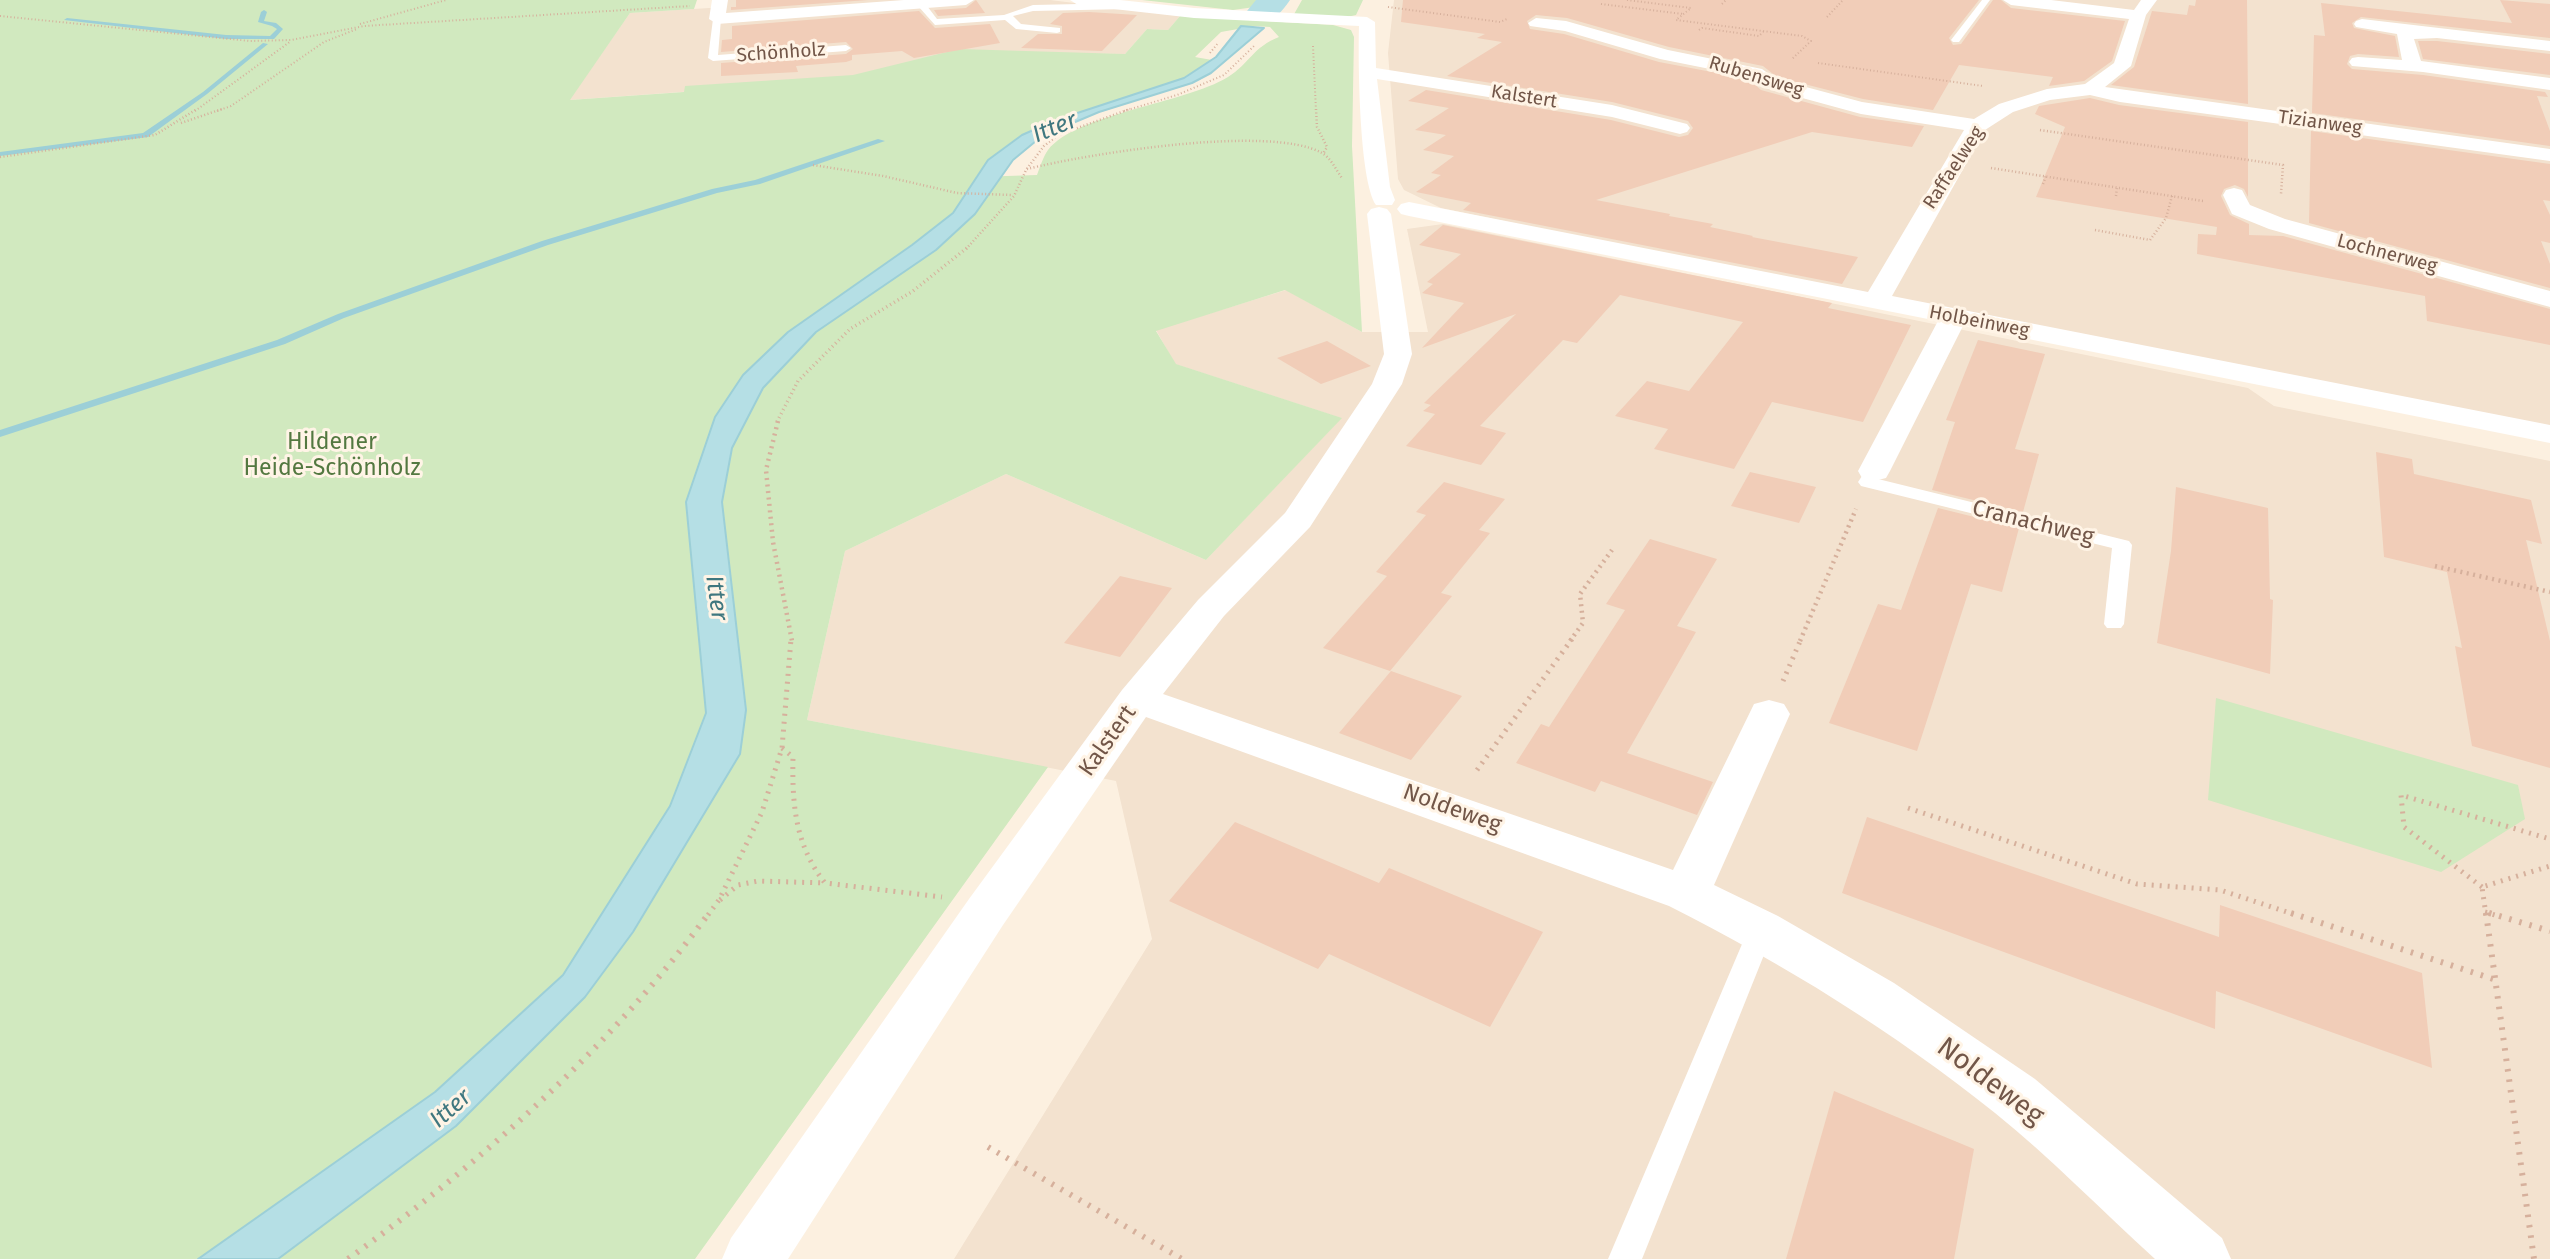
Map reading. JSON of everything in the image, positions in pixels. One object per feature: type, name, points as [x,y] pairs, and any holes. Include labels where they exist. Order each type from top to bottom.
[{"type":"street","name":"Schönholz","points":[[718,8],[921,4],[966,0]]},
{"type":"street","points":[[1078,0],[1131,6]]},
{"type":"street","points":[[2011,0],[2138,15]]},
{"type":"street","name":"Raffaelweg","points":[[1876,301],[1977,126],[2006,108],[2051,94],[2090,89],[2122,66],[2138,15],[2149,0]]},
{"type":"street","name":"Kalstert","points":[[753,1259],[986,912],[1137,699],[1211,608],[1298,520],[1387,384],[1398,354],[1391,208],[1379,187],[1367,72],[1367,22],[1235,16],[1131,6]]},
{"type":"street","name":"Rubensweg","points":[[1536,23],[1566,26],[1666,55],[1756,73],[1769,83],[1861,108],[1977,126]]},
{"type":"street","points":[[2362,24],[2550,46]]},
{"type":"street","points":[[2421,32],[2404,35],[2402,47],[2411,62],[2422,67]]},
{"type":"street","points":[[2358,62],[2422,67],[2550,84]]},
{"type":"street","name":"Kalstert","points":[[1367,72],[1612,111],[1680,128]]},
{"type":"street","name":"Tizianweg","points":[[2090,89],[2133,98],[2550,155]]},
{"type":"street","name":"Lochnerweg","points":[[2234,195],[2240,209],[2277,224],[2550,299]]},
{"type":"street","name":"Holbeinweg","points":[[1391,208],[2550,434]]},
{"type":"street","points":[[1871,477],[1954,317]]},
{"type":"street","name":"Noldeweg","points":[[1137,699],[1686,893],[1761,930],[1876,998],[2015,1096],[2200,1259]]},
{"type":"street","points":[[1686,893],[1769,714]]},
{"type":"lane","points":[[1955,40],[1986,0]]},
{"type":"lane","points":[[921,4],[935,22],[1008,17],[1018,10],[1033,8],[1131,6]]},
{"type":"lane","name":"Schönholz","points":[[718,8],[713,58],[846,48]]},
{"type":"lane","points":[[1008,17],[1019,27],[1057,30]]},
{"type":"lane","name":"Cranachweg","points":[[1871,477],[2122,545],[2114,624]]},
{"type":"lane","points":[[1625,1259],[1761,930]]},
{"type":"path","points":[[0,16],[250,41],[291,40],[343,29],[446,0]]},
{"type":"path","points":[[1627,0],[1691,8],[1676,20],[1802,36],[1811,41],[1792,60],[1805,61]]},
{"type":"path","points":[[1722,4],[1726,0]]},
{"type":"path","points":[[1827,16],[1843,0]]},
{"type":"path","points":[[1599,3],[1683,14]]},
{"type":"path","points":[[1385,6],[1500,22]]},
{"type":"path","points":[[343,29],[718,8]]},
{"type":"path","points":[[173,125],[232,106],[324,42],[365,26]]},
{"type":"path","points":[[1702,28],[1758,37],[1763,31]]},
{"type":"path","points":[[0,157],[130,141],[155,135],[173,125],[291,40]]},
{"type":"path","points":[[348,1259],[414,1211],[556,1087],[617,1027],[685,946],[719,900],[762,812],[782,748],[792,642],[773,542],[766,470],[777,422],[798,381],[850,329],[913,291],[972,244],[1014,195],[1044,146],[1058,135],[1099,118],[1177,95],[1224,75],[1261,41]]},
{"type":"path","points":[[1309,44],[1313,47],[1317,127],[1327,147],[1323,154]]},
{"type":"path","points":[[1818,63],[1988,86]]},
{"type":"path","points":[[1851,75],[1857,68]]},
{"type":"path","points":[[1904,82],[1909,75]]},
{"type":"path","points":[[2031,129],[2283,165],[2281,196]]},
{"type":"path","points":[[1027,170],[1050,162],[1092,155],[1250,141],[1283,141],[1323,154],[1345,181]]},
{"type":"path","points":[[813,165],[883,176],[957,193],[1014,195]]},
{"type":"path","points":[[1988,167],[2204,201]]},
{"type":"path","points":[[2043,184],[2046,176]]},
{"type":"path","points":[[2116,196],[2117,187]]},
{"type":"path","points":[[2095,230],[2150,240],[2166,218],[2172,196]]},
{"type":"path","points":[[1769,714],[1871,477]]},
{"type":"path","name":"Noldeweg","points":[[1477,769],[1583,624],[1580,594],[1612,550]]},
{"type":"path","points":[[2435,566],[2550,592]]},
{"type":"path","points":[[782,748],[793,757],[792,808],[803,850],[811,868],[825,883]]},
{"type":"path","points":[[2534,1259],[2482,887],[2404,827],[2401,795],[2550,839]]},
{"type":"path","points":[[1908,808],[2137,884],[2220,890],[2496,980]]},
{"type":"path","points":[[2482,887],[2550,866]]},
{"type":"path","points":[[719,900],[738,885],[758,881],[825,883],[949,898],[986,912]]},
{"type":"path","points":[[2485,912],[2550,931]]},
{"type":"path","points":[[988,1147],[1167,1255],[1182,1259]]},
{"type":"shaded area","points":[[728,0],[1050,0],[1180,16],[1168,30],[1147,29],[1125,54],[957,52],[863,79],[569,100],[630,13],[725,7]]},
{"type":"shaded area","points":[[1394,0],[2550,0],[2550,429],[1793,281],[1441,208],[1404,190],[1398,179],[1388,53]]},
{"type":"shaded area","points":[[1443,224],[2248,388],[2274,406],[2550,461],[2550,1259],[954,1259],[1152,939],[1116,781],[807,720],[845,551],[1006,474],[1206,560],[1341,418],[1175,364],[1156,330],[1286,290],[1362,332],[1428,332],[1407,229]]},
{"type":"green space","name":"Hildener Heide-Schönholz","points":[[0,0],[697,0],[694,9],[630,13],[570,100],[684,92],[685,86],[853,75],[959,49],[1125,54],[1147,29],[1168,30],[1180,16],[1333,25],[1351,30],[1354,37],[1352,146],[1362,332],[1285,290],[1156,331],[1176,364],[1342,418],[1206,560],[1006,474],[845,551],[807,720],[1048,767],[695,1259],[0,1259]],"holes":[[[1255,26],[1270,27],[1279,37],[1263,46],[1228,77],[1185,95],[1106,118],[1062,137],[1048,150],[1037,175],[976,177],[999,152],[1026,134],[1056,120],[1153,90],[1184,77],[1212,60],[1195,57],[1221,32]]]},
{"type":"green space","points":[[1142,0],[1266,0],[1262,6],[1233,10]]},
{"type":"green space","points":[[1302,0],[1363,0],[1356,15],[1342,18],[1293,16]]},
{"type":"green space","points":[[2216,698],[2518,785],[2525,819],[2441,872],[2208,800]]},
{"type":"water","points":[[1241,26],[1264,28],[1211,73],[1192,83],[1099,112],[1042,136],[1013,160],[975,214],[936,250],[816,332],[763,388],[732,448],[722,502],[746,710],[740,754],[633,932],[585,997],[456,1126],[278,1259],[198,1259],[435,1092],[563,975],[670,806],[706,713],[686,502],[715,417],[743,375],[788,332],[953,213],[988,160],[1022,135],[1056,120],[1184,78],[1216,57]]},
{"type":"building","points":[[736,0],[868,0],[731,10],[731,7],[736,7]]},
{"type":"building","points":[[976,0],[985,13],[938,16],[934,10],[966,8]]},
{"type":"building","points":[[1403,0],[1979,0],[1949,38],[1953,45],[1961,44],[1993,0],[2001,0],[2011,8],[2125,21],[2112,61],[2084,81],[2049,86],[2053,77],[1959,65],[1933,110],[1863,99],[1777,77],[1763,66],[1669,47],[1567,18],[1536,15],[1527,21],[1530,29],[1564,34],[1659,62],[1749,79],[1761,90],[1860,117],[1924,126],[1912,147],[1812,132],[1596,200],[1713,224],[1710,227],[1752,237],[1858,257],[1842,284],[1463,210],[1471,203],[1416,192],[1441,175],[1431,173],[1454,156],[1423,150],[1446,135],[1415,130],[1449,108],[1408,101],[1426,90],[1611,120],[1679,137],[1688,135],[1693,128],[1688,121],[1612,102],[1447,76],[1502,42],[1477,38],[1485,34],[1401,22]]},
{"type":"building","points":[[2196,0],[2247,0],[2248,104],[2111,85],[2134,67],[2152,11],[2187,15],[2189,5],[2195,6]]},
{"type":"building","points":[[2500,0],[2550,4],[2550,38],[2361,17],[2352,23],[2354,28],[2395,36],[2399,57],[2358,54],[2350,56],[2347,64],[2352,69],[2423,75],[2545,92],[2548,97],[2537,96],[2550,131],[2550,146],[2312,113],[2314,35],[2325,36],[2321,3],[2512,23]]},
{"type":"building","points":[[919,11],[935,28],[990,24],[1000,43],[914,58],[902,51],[852,55],[852,60],[846,62],[796,66],[798,72],[721,76],[721,63],[846,54],[853,49],[846,42],[721,52],[722,40],[732,39],[732,26]]},
{"type":"building","points":[[1063,13],[1137,15],[1102,51],[1021,48],[1038,34],[1062,34],[1062,26],[1050,24]]},
{"type":"building","points":[[2418,41],[2550,54],[2550,75],[2423,59]]},
{"type":"building","points":[[2090,98],[2119,105],[2248,122],[2248,197],[2244,189],[2235,185],[2224,189],[2221,196],[2230,215],[2249,224],[2249,235],[2283,236],[2550,309],[2550,345],[2427,321],[2425,296],[2197,254],[2198,234],[2216,235],[2217,227],[2036,197],[2065,127],[2035,114],[2039,106]]},
{"type":"building","points":[[2311,131],[2550,164],[2550,201],[2543,200],[2550,215],[2550,243],[2541,241],[2550,264],[2550,288],[2309,223]]},
{"type":"building","points":[[1443,225],[1832,303],[1828,308],[1911,325],[1863,422],[1772,402],[1734,469],[1654,449],[1668,429],[1615,416],[1647,381],[1689,391],[1743,322],[1620,295],[1577,343],[1563,340],[1480,426],[1506,433],[1481,465],[1406,446],[1435,414],[1423,411],[1431,405],[1424,403],[1516,314],[1422,348],[1464,303],[1422,293],[1433,284],[1427,282],[1461,254],[1419,245]]},
{"type":"building","points":[[1978,340],[2045,354],[2015,449],[2039,454],[2023,512],[1932,490],[1955,422],[1946,420]]},
{"type":"building","points":[[1327,341],[1371,366],[1321,384],[1277,358]]},
{"type":"building","points":[[2376,452],[2412,459],[2414,474],[2531,500],[2542,544],[2526,540],[2550,641],[2550,768],[2472,746],[2455,646],[2462,648],[2447,572],[2384,557]]},
{"type":"building","points":[[1750,472],[1816,487],[1799,523],[1731,506]]},
{"type":"building","points":[[1444,482],[1505,499],[1479,530],[1490,533],[1441,593],[1452,596],[1390,671],[1323,648],[1387,576],[1376,572],[1426,515],[1416,512]]},
{"type":"building","points":[[2176,487],[2268,508],[2270,599],[2273,600],[2270,674],[2157,643],[2171,551]]},
{"type":"building","points":[[1938,508],[2019,528],[2002,592],[1971,584],[1917,751],[1829,723],[1878,604],[1901,610]]},
{"type":"building","points":[[1650,539],[1717,559],[1677,626],[1696,632],[1627,753],[1713,782],[1697,815],[1601,781],[1595,792],[1516,763],[1541,724],[1549,727],[1625,610],[1606,604]]},
{"type":"building","points":[[1120,576],[1172,588],[1120,657],[1064,643]]},
{"type":"building","points":[[1391,671],[1462,696],[1411,760],[1339,733]]},
{"type":"building","points":[[1867,817],[2219,937],[2220,905],[2422,973],[2432,1068],[2216,991],[2215,1029],[1842,893]]},
{"type":"building","points":[[1235,822],[1379,883],[1389,868],[1543,932],[1490,1027],[1329,954],[1318,969],[1169,901]]},
{"type":"building","points":[[1834,1091],[1974,1149],[1954,1259],[1786,1259]]},
{"type":"waterway","name":"Itter","points":[[1264,11],[1274,0]]},
{"type":"waterway","points":[[67,20],[226,37],[272,38],[280,29],[274,24],[261,22],[264,12]]},
{"type":"waterway","points":[[0,154],[145,135],[205,93],[265,44]]},
{"type":"waterway","points":[[0,434],[281,342],[341,316],[545,243],[715,191],[757,182],[881,141]]}]
